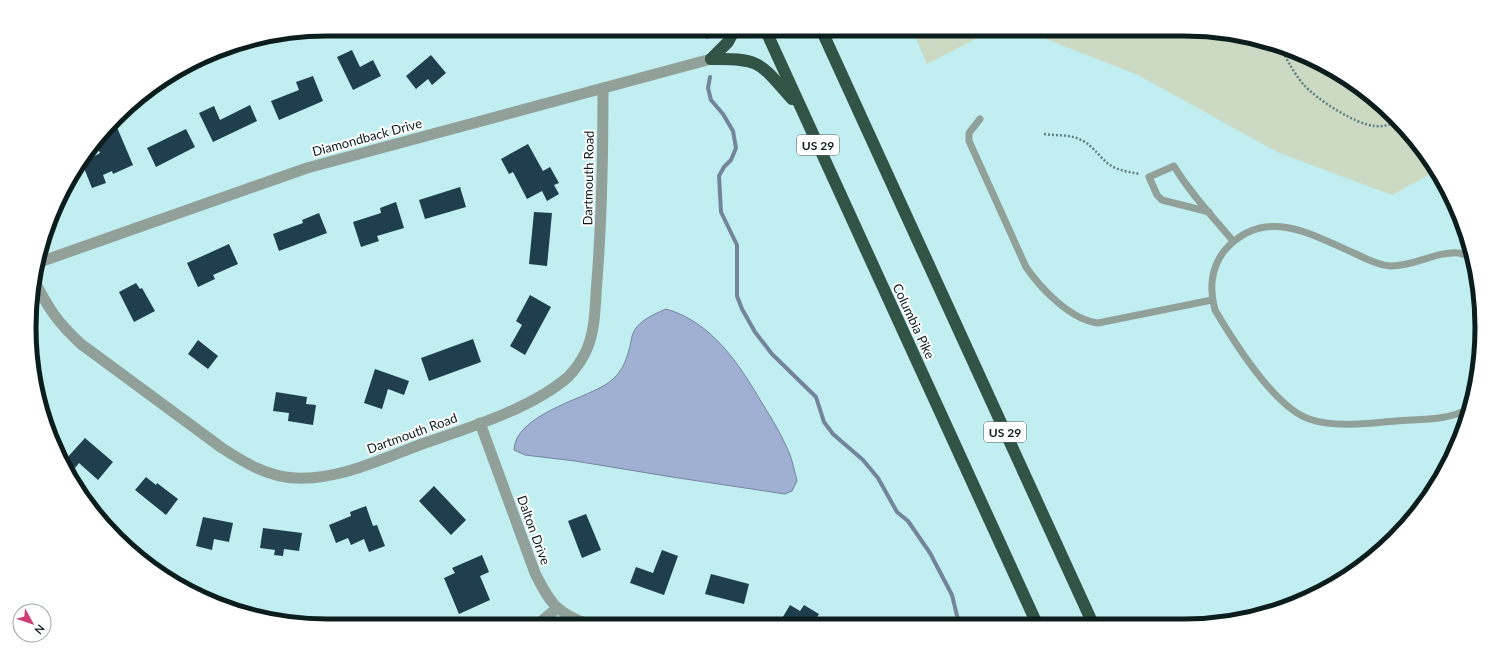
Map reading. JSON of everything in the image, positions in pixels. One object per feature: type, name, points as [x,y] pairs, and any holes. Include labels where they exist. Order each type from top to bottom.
[{"type":"highway","points":[[711,59],[728,42],[731,36]]},
{"type":"highway","name":"Columbia Pike","points":[[768,36],[1035,619]]},
{"type":"highway","name":"US 29","points":[[824,36],[1091,619]]},
{"type":"highway","points":[[711,59],[745,59],[758,64],[770,74],[801,109]]},
{"type":"highway","points":[[998,539],[1029,619]]},
{"type":"highway","points":[[1072,579],[1094,619]]},
{"type":"street","name":"Diamondback Drive","points":[[44,260],[307,168],[711,59]]},
{"type":"street","name":"Dartmouth Road","points":[[38,288],[47,306],[61,326],[81,344],[243,462],[277,476],[308,478],[358,468],[480,423],[530,402],[568,376],[581,362],[588,347],[594,324],[600,240],[603,88]]},
{"type":"street","name":"Dalton Drive","points":[[480,423],[535,573],[546,595],[556,608],[575,619]]},
{"type":"street","points":[[544,619],[556,608]]},
{"type":"lane","points":[[980,119],[969,133],[969,141],[1026,266],[1039,283],[1070,312],[1088,322],[1098,323],[1212,300]]},
{"type":"lane","points":[[1209,212],[1162,200],[1157,195],[1149,177],[1174,166],[1181,178],[1233,241]]},
{"type":"lane","points":[[1463,411],[1451,416],[1374,423],[1340,424],[1308,419],[1270,391],[1221,320],[1212,300],[1211,285],[1214,270],[1221,255],[1233,241],[1265,227],[1286,226],[1298,229],[1381,264],[1391,266],[1446,254],[1459,253],[1466,255]]},
{"type":"path","points":[[1283,53],[1292,70],[1304,85],[1334,109],[1373,126],[1386,126],[1392,123]]},
{"type":"path","points":[[1044,134],[1071,136],[1079,139],[1088,144],[1110,164],[1118,169],[1149,177]]},
{"type":"green space","points":[[915,36],[981,36],[927,64]]},
{"type":"green space","points":[[1038,36],[1184,36],[1222,38],[1277,51],[1329,75],[1361,96],[1390,121],[1403,135],[1431,174],[1392,195],[1277,152],[1138,75]]},
{"type":"water","points":[[666,309],[682,315],[711,334],[723,346],[744,374],[777,428],[790,455],[797,481],[792,491],[785,494],[575,461],[525,455],[514,450],[517,438],[525,428],[537,418],[550,410],[594,391],[615,378],[622,368],[634,331],[640,323],[648,317]]},
{"type":"building","points":[[352,50],[360,67],[373,60],[381,76],[353,90],[337,57]]},
{"type":"building","points":[[431,55],[446,73],[432,85],[428,79],[416,89],[406,76]]},
{"type":"building","points":[[313,76],[323,101],[279,120],[271,101],[299,90],[296,82]]},
{"type":"building","points":[[250,105],[257,121],[213,142],[199,113],[214,106],[220,120]]},
{"type":"building","points":[[116,126],[133,165],[113,174],[112,171],[103,175],[106,183],[92,188],[84,168],[90,158],[100,153],[98,148]]},
{"type":"building","points":[[186,129],[195,147],[156,167],[147,148]]},
{"type":"building","points":[[528,144],[543,171],[550,167],[559,183],[554,185],[559,194],[547,201],[542,191],[527,199],[513,172],[509,174],[501,159]]},
{"type":"building","points":[[460,187],[466,207],[425,219],[419,200]]},
{"type":"building","points":[[396,202],[404,228],[377,236],[379,241],[361,247],[353,222],[381,213],[380,208]]},
{"type":"building","points":[[534,212],[552,213],[547,266],[529,264]]},
{"type":"building","points":[[319,213],[327,233],[279,251],[273,234],[303,223],[302,220]]},
{"type":"building","points":[[229,244],[238,264],[213,275],[215,279],[198,287],[187,263]]},
{"type":"building","points":[[136,283],[140,289],[142,288],[155,311],[134,322],[119,292]]},
{"type":"building","points":[[530,295],[551,307],[525,355],[510,346],[522,325],[516,321]]},
{"type":"building","points":[[473,339],[481,362],[429,381],[421,358]]},
{"type":"building","points":[[198,340],[218,356],[208,369],[188,354]]},
{"type":"building","points":[[375,369],[409,381],[404,395],[388,389],[382,409],[364,403]]},
{"type":"building","points":[[276,392],[307,397],[306,404],[316,405],[313,425],[288,421],[289,413],[273,411]]},
{"type":"building","points":[[85,438],[113,462],[98,480],[79,463],[75,468],[67,458]]},
{"type":"building","points":[[146,477],[156,485],[157,483],[178,499],[166,515],[135,490]]},
{"type":"building","points":[[434,486],[466,520],[451,535],[419,501]]},
{"type":"building","points":[[366,506],[373,526],[377,525],[385,546],[369,552],[364,539],[351,545],[348,538],[336,543],[329,525],[351,516],[350,512]]},
{"type":"building","points":[[586,514],[601,550],[582,558],[568,521]]},
{"type":"building","points":[[203,517],[233,523],[229,542],[214,539],[212,550],[196,546]]},
{"type":"building","points":[[263,528],[302,533],[299,551],[284,549],[283,556],[274,555],[275,550],[260,548]]},
{"type":"building","points":[[662,550],[678,556],[664,595],[630,583],[636,567],[653,573]]},
{"type":"building","points":[[482,555],[489,572],[480,576],[490,600],[459,614],[444,578],[455,573],[452,568]]},
{"type":"building","points":[[711,574],[749,584],[744,604],[705,594]]},
{"type":"building","points":[[790,605],[800,611],[804,605],[819,614],[816,619],[782,619]]},
{"type":"waterway","points":[[710,77],[708,88],[711,100],[723,114],[733,131],[736,148],[731,160],[724,167],[719,176],[721,212],[737,245],[737,296],[742,309],[755,332],[772,354],[816,397],[824,422],[833,434],[863,460],[878,478],[897,512],[908,521],[930,553],[952,595],[958,619]]}]
